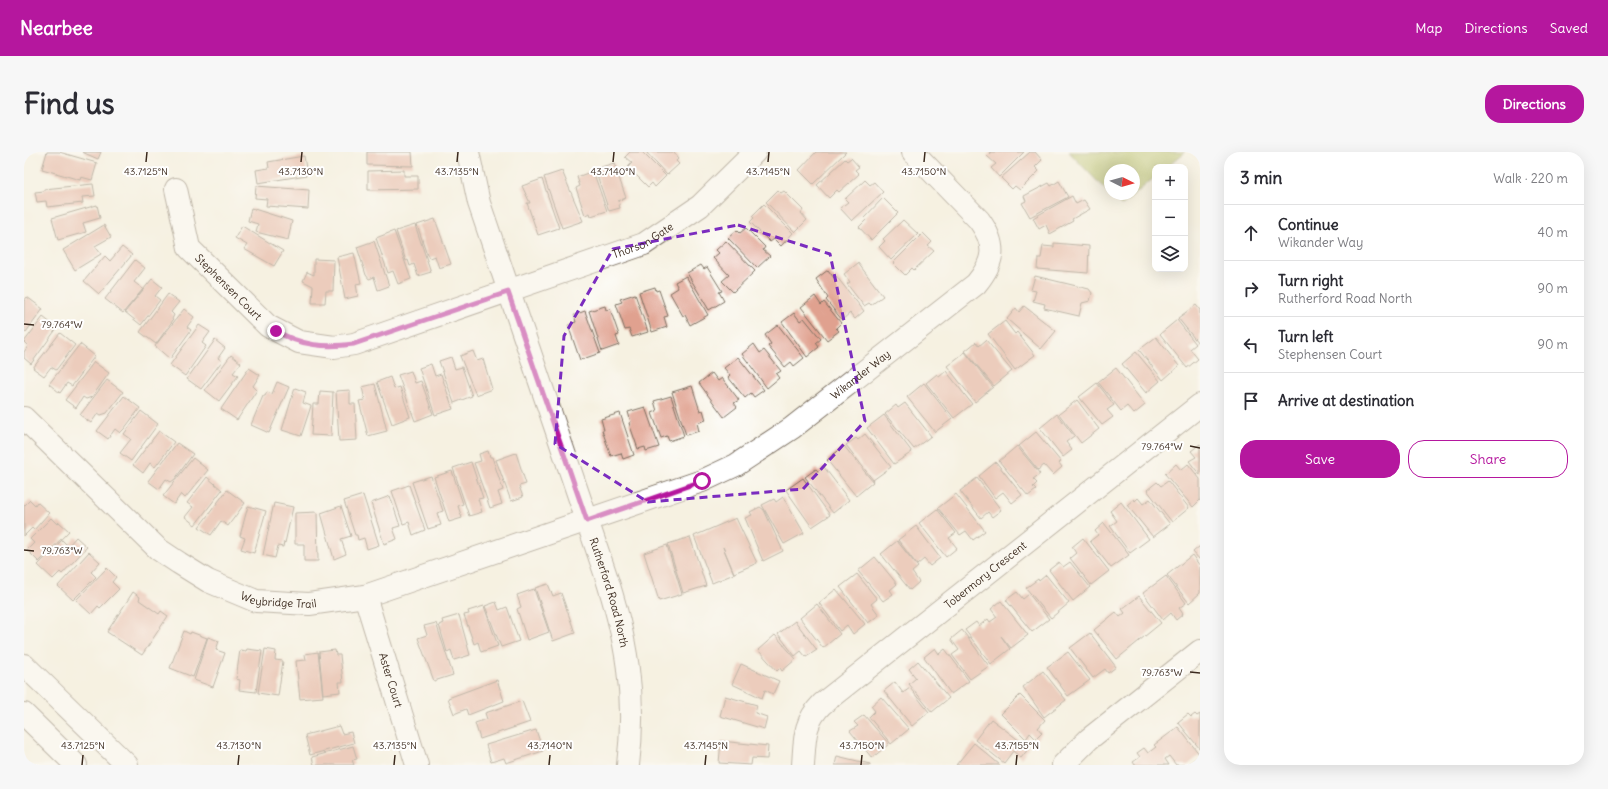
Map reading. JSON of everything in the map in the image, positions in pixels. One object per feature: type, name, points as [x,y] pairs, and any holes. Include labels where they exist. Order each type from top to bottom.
[{"type":"street","name":"Rutherford Road North","points":[[468,152],[479,203],[617,610],[626,649],[632,707],[631,744],[628,765]]},
{"type":"street","name":"Thorson Gate","points":[[508,292],[644,244],[700,206],[755,152]]},
{"type":"street","name":"Wikander Way","points":[[587,521],[702,481],[736,465],[764,448],[792,428],[976,284],[987,270],[992,256],[991,243],[987,231],[980,220],[913,152]]},
{"type":"street","name":"Stephensen Court","points":[[176,189],[189,248],[268,326],[299,342],[334,347],[354,344],[508,292]]},
{"type":"street","name":"Tobermory Crescent","points":[[803,765],[807,724],[813,712],[1200,405]]},
{"type":"street","name":"Weybridge Trail","points":[[24,418],[158,549],[208,581],[256,601],[309,604],[365,596],[587,521]]},
{"type":"street","name":"Aster Court","points":[[365,596],[417,765]]},
{"type":"street","points":[[1063,765],[1089,739],[1200,651]]},
{"type":"street","points":[[24,665],[127,765]]},
{"type":"street","points":[[24,714],[76,765]]},
{"type":"highlighted area","points":[[738,225],[830,254],[865,421],[803,489],[648,502],[555,444],[564,336],[613,249]]},
{"type":"green space","points":[[1069,152],[1185,152],[1171,164],[1152,164],[1152,180],[1140,190],[1140,164],[1104,164],[1104,188]]},
{"type":"green space","points":[[1115,200],[1128,200],[1121,206]]},
{"type":"building","points":[[47,152],[59,152],[97,163],[92,180],[81,177],[80,180],[42,169]]},
{"type":"building","points":[[82,152],[101,152],[98,159]]},
{"type":"building","points":[[367,152],[412,152],[413,166],[367,165]]},
{"type":"building","points":[[630,152],[642,152],[666,176],[655,187],[652,183],[648,187],[628,167],[632,163],[625,157]]},
{"type":"building","points":[[646,152],[674,152],[679,158],[676,161],[679,164],[667,175]]},
{"type":"building","points":[[816,152],[846,152],[813,184],[799,170]]},
{"type":"building","points":[[991,152],[1024,152],[999,177],[991,168],[996,164],[987,156]]},
{"type":"building","points":[[1030,152],[1035,152],[1042,160],[1035,167],[1039,171],[1020,190],[1015,186],[1012,189],[1001,178]]},
{"type":"building","points":[[304,156],[307,175],[258,183],[256,170],[269,168],[268,162]]},
{"type":"building","points":[[851,158],[859,167],[855,170],[859,174],[839,192],[837,190],[829,198],[817,185],[845,159],[847,161]]},
{"type":"building","points":[[614,163],[626,198],[618,201],[620,208],[609,211],[595,169]]},
{"type":"building","points":[[404,170],[404,176],[418,176],[418,189],[368,190],[368,171]]},
{"type":"building","points":[[562,171],[583,221],[562,228],[544,177]]},
{"type":"building","points":[[593,171],[607,211],[591,216],[590,213],[585,215],[576,188],[580,186],[577,177]]},
{"type":"building","points":[[542,179],[559,228],[538,235],[527,203],[530,203],[522,186]]},
{"type":"building","points":[[865,180],[870,185],[874,182],[883,192],[852,221],[840,208],[848,202],[845,199]]},
{"type":"building","points":[[1059,181],[1068,197],[1030,217],[1022,203],[1026,201],[1024,196],[1049,183],[1051,186]]},
{"type":"building","points":[[93,184],[95,196],[82,197],[83,203],[47,207],[46,201],[37,202],[35,192],[44,191],[44,189]]},
{"type":"building","points":[[256,186],[309,190],[308,209],[266,206],[267,199],[255,198]]},
{"type":"building","points":[[778,190],[781,193],[784,191],[803,210],[801,213],[807,220],[795,232],[766,202]]},
{"type":"building","points":[[1072,196],[1076,204],[1084,200],[1090,209],[1050,234],[1046,225],[1039,229],[1033,218]]},
{"type":"building","points":[[883,198],[898,213],[871,240],[859,227],[866,220],[864,218]]},
{"type":"building","points":[[764,204],[793,233],[781,246],[774,239],[770,242],[750,222],[754,218],[752,216]]},
{"type":"building","points":[[97,205],[100,218],[83,223],[86,232],[58,240],[52,218]]},
{"type":"building","points":[[251,208],[292,221],[288,240],[256,232],[258,224],[248,221]]},
{"type":"building","points":[[435,219],[451,264],[439,268],[435,256],[429,258],[417,225]]},
{"type":"building","points":[[903,220],[918,234],[891,260],[879,247],[885,241],[883,239]]},
{"type":"building","points":[[104,225],[111,237],[95,246],[101,254],[75,270],[63,250]]},
{"type":"building","points":[[415,225],[431,272],[418,276],[414,264],[410,266],[408,260],[406,261],[396,231]]},
{"type":"building","points":[[242,226],[283,251],[274,266],[244,249],[247,245],[235,238]]},
{"type":"building","points":[[746,228],[765,247],[763,250],[770,256],[757,268],[728,238],[737,230],[740,233]]},
{"type":"building","points":[[394,231],[411,279],[398,284],[393,271],[388,273],[376,238]]},
{"type":"building","points":[[923,233],[932,242],[928,246],[934,251],[914,270],[912,268],[905,275],[893,263]]},
{"type":"building","points":[[374,241],[389,286],[378,290],[374,277],[369,279],[366,275],[357,247]]},
{"type":"building","points":[[726,241],[755,271],[733,292],[722,281],[729,275],[713,258],[719,253],[716,250]]},
{"type":"building","points":[[1054,243],[1089,246],[1088,273],[1037,269],[1038,258],[1041,258],[1043,246],[1054,247]]},
{"type":"building","points":[[122,247],[132,255],[99,294],[84,281],[105,256],[110,261]]},
{"type":"building","points":[[354,253],[361,283],[356,284],[358,296],[345,299],[337,257]]},
{"type":"building","points":[[314,259],[334,260],[333,291],[326,291],[325,303],[312,303],[313,286],[303,281],[307,272],[314,275]]},
{"type":"building","points":[[135,260],[145,268],[134,282],[143,289],[123,313],[105,299]]},
{"type":"building","points":[[858,263],[883,296],[871,305],[869,303],[864,306],[847,284],[850,282],[844,274]]},
{"type":"building","points":[[701,265],[704,269],[707,267],[722,291],[719,292],[724,301],[709,310],[687,273]]},
{"type":"building","points":[[828,270],[834,278],[836,276],[864,311],[855,319],[850,313],[842,320],[826,300],[828,298],[816,279]]},
{"type":"building","points":[[686,276],[708,315],[690,325],[670,293],[678,288],[675,282]]},
{"type":"building","points":[[1035,276],[1089,289],[1092,293],[1090,301],[1082,303],[1079,316],[1044,308],[1045,304],[1033,301],[1036,291],[1031,290]]},
{"type":"building","points":[[152,279],[162,287],[155,296],[160,300],[141,325],[125,312]]},
{"type":"building","points":[[655,287],[656,291],[659,290],[668,316],[664,317],[667,327],[652,332],[639,292]]},
{"type":"building","points":[[168,294],[179,302],[171,312],[174,315],[173,320],[156,344],[140,332]]},
{"type":"building","points":[[635,294],[648,332],[632,337],[629,329],[625,330],[616,304],[622,302],[620,299]]},
{"type":"building","points":[[815,296],[821,305],[824,302],[841,323],[836,328],[839,331],[827,340],[801,307]]},
{"type":"building","points":[[27,297],[43,309],[26,332],[24,331],[24,301]]},
{"type":"building","points":[[1196,305],[1200,310],[1200,341],[1198,343],[1178,318]]},
{"type":"building","points":[[605,306],[606,310],[610,309],[619,335],[616,336],[619,345],[602,351],[589,311]]},
{"type":"building","points":[[1024,306],[1056,331],[1041,349],[1007,319],[1016,308],[1019,312]]},
{"type":"building","points":[[184,309],[194,317],[187,327],[191,330],[170,359],[155,346]]},
{"type":"building","points":[[585,311],[600,353],[580,360],[568,325],[576,322],[574,315]]},
{"type":"building","points":[[794,313],[800,321],[804,318],[821,339],[816,343],[819,347],[807,357],[782,322]]},
{"type":"building","points":[[43,317],[57,328],[31,364],[24,358],[24,352],[28,346],[24,342]]},
{"type":"building","points":[[1177,320],[1196,344],[1190,349],[1198,359],[1187,368],[1160,334]]},
{"type":"building","points":[[1005,321],[1015,334],[1017,332],[1035,355],[1015,370],[988,334]]},
{"type":"building","points":[[199,325],[210,332],[202,343],[206,346],[185,376],[170,365]]},
{"type":"building","points":[[778,325],[804,358],[794,366],[791,362],[785,367],[768,346],[771,344],[765,335]]},
{"type":"building","points":[[60,333],[75,345],[56,370],[51,367],[44,376],[33,368]]},
{"type":"building","points":[[1156,337],[1179,366],[1163,380],[1139,350]]},
{"type":"building","points":[[215,340],[225,348],[218,358],[222,361],[201,389],[187,379]]},
{"type":"building","points":[[986,340],[1012,371],[994,386],[965,351],[976,342],[979,346]]},
{"type":"building","points":[[80,344],[95,356],[72,386],[67,383],[60,393],[49,384]]},
{"type":"building","points":[[754,344],[760,353],[764,350],[781,371],[776,374],[779,378],[767,388],[742,354]]},
{"type":"building","points":[[473,351],[477,361],[483,359],[492,389],[476,395],[460,356]]},
{"type":"building","points":[[965,352],[993,387],[975,402],[947,366]]},
{"type":"building","points":[[1136,352],[1160,381],[1146,393],[1122,364]]},
{"type":"building","points":[[231,355],[241,363],[233,373],[238,376],[219,401],[205,390]]},
{"type":"building","points":[[451,357],[455,369],[462,367],[472,396],[454,403],[439,361]]},
{"type":"building","points":[[738,357],[764,390],[754,397],[751,393],[745,398],[728,377],[730,375],[724,368]]},
{"type":"building","points":[[94,362],[109,373],[92,397],[86,399],[83,397],[76,408],[65,400]]},
{"type":"building","points":[[431,364],[435,376],[441,374],[453,409],[435,415],[419,368]]},
{"type":"building","points":[[249,368],[260,375],[253,386],[257,390],[237,420],[221,409]]},
{"type":"building","points":[[1116,368],[1145,405],[1134,414],[1127,406],[1121,411],[1098,382]]},
{"type":"building","points":[[411,371],[415,383],[421,381],[433,414],[415,421],[398,375]]},
{"type":"building","points":[[946,371],[972,404],[954,418],[926,383],[937,374],[939,377]]},
{"type":"building","points":[[712,373],[718,381],[722,378],[739,400],[734,403],[737,407],[724,417],[699,383]]},
{"type":"building","points":[[390,377],[394,389],[400,387],[410,417],[392,424],[377,382]]},
{"type":"building","points":[[107,380],[123,392],[107,413],[101,415],[98,413],[91,423],[80,415]]},
{"type":"building","points":[[277,382],[289,387],[269,433],[251,425],[263,396],[265,396],[267,392],[272,394]]},
{"type":"building","points":[[924,383],[952,419],[935,432],[907,397]]},
{"type":"building","points":[[1097,383],[1114,405],[1107,410],[1113,417],[1102,425],[1079,397]]},
{"type":"building","points":[[375,384],[387,431],[368,436],[359,401],[365,400],[362,387]]},
{"type":"building","points":[[692,386],[700,411],[703,410],[706,420],[697,423],[699,431],[686,435],[672,392]]},
{"type":"building","points":[[295,388],[306,392],[303,403],[311,406],[301,436],[282,430]]},
{"type":"building","points":[[350,390],[350,404],[355,404],[357,440],[339,441],[336,391]]},
{"type":"building","points":[[320,391],[333,392],[331,436],[311,435],[313,404],[319,404]]},
{"type":"building","points":[[124,396],[140,408],[120,433],[115,429],[108,439],[97,431]]},
{"type":"building","points":[[671,396],[684,436],[669,441],[667,436],[661,438],[652,413],[657,411],[654,401]]},
{"type":"building","points":[[1077,400],[1099,429],[1081,443],[1059,414]]},
{"type":"building","points":[[905,403],[931,436],[914,449],[885,414],[896,405],[898,408]]},
{"type":"building","points":[[645,407],[659,447],[646,451],[645,447],[638,449],[629,423],[631,422],[628,412]]},
{"type":"building","points":[[141,411],[158,424],[131,461],[120,453],[131,439],[124,434]]},
{"type":"building","points":[[620,413],[634,455],[623,459],[621,453],[611,456],[602,430],[604,430],[601,419]]},
{"type":"building","points":[[1057,414],[1074,436],[1066,442],[1072,450],[1063,457],[1040,428]]},
{"type":"building","points":[[884,415],[912,452],[894,464],[867,428]]},
{"type":"building","points":[[159,431],[174,442],[155,467],[150,463],[143,473],[133,465]]},
{"type":"building","points":[[1036,432],[1061,462],[1059,463],[1062,467],[1053,475],[1044,465],[1038,470],[1019,446]]},
{"type":"building","points":[[865,434],[891,467],[873,480],[846,445],[856,438],[858,440]]},
{"type":"building","points":[[177,443],[193,454],[175,479],[171,482],[166,479],[159,489],[148,481]]},
{"type":"building","points":[[1200,444],[1200,475],[1189,461],[1196,457],[1191,451]]},
{"type":"building","points":[[844,446],[873,482],[856,496],[827,460]]},
{"type":"building","points":[[1017,446],[1040,474],[1033,479],[1037,483],[1033,487],[1036,490],[1028,496],[999,461]]},
{"type":"building","points":[[488,451],[490,457],[492,457],[503,490],[498,492],[502,504],[490,508],[474,463],[481,461],[479,454]]},
{"type":"building","points":[[516,453],[526,484],[519,486],[523,497],[511,501],[496,460]]},
{"type":"building","points":[[193,458],[208,470],[185,498],[181,494],[174,504],[163,496]]},
{"type":"building","points":[[471,462],[483,498],[478,499],[482,512],[469,516],[453,468]]},
{"type":"building","points":[[996,462],[1022,495],[1012,503],[1003,492],[995,498],[979,476]]},
{"type":"building","points":[[1176,464],[1181,470],[1188,464],[1200,479],[1200,500],[1193,507],[1165,474]]},
{"type":"building","points":[[824,467],[849,500],[833,513],[805,477],[816,469],[819,472]]},
{"type":"building","points":[[452,471],[463,504],[458,506],[462,518],[449,522],[434,477]]},
{"type":"building","points":[[431,476],[443,511],[437,513],[441,525],[428,529],[412,482]]},
{"type":"building","points":[[207,477],[222,490],[195,525],[185,517],[193,507],[187,503]]},
{"type":"building","points":[[803,478],[830,515],[812,527],[786,490]]},
{"type":"building","points":[[977,478],[1001,510],[992,517],[988,512],[981,518],[960,491]]},
{"type":"building","points":[[1168,481],[1189,508],[1172,522],[1147,490],[1157,482],[1161,486]]},
{"type":"building","points":[[409,485],[425,530],[413,535],[409,522],[403,524],[392,491]]},
{"type":"building","points":[[227,490],[245,503],[228,526],[221,521],[211,535],[199,527]]},
{"type":"building","points":[[956,494],[985,531],[973,540],[966,531],[960,535],[938,508]]},
{"type":"building","points":[[363,495],[379,545],[367,549],[364,538],[358,540],[357,535],[355,535],[344,501]]},
{"type":"building","points":[[390,496],[400,526],[393,528],[397,539],[384,544],[371,503]]},
{"type":"building","points":[[783,497],[804,533],[784,544],[762,505],[774,499],[776,502]]},
{"type":"building","points":[[1138,498],[1143,504],[1150,499],[1170,524],[1153,537],[1127,505],[1134,499],[1135,501]]},
{"type":"building","points":[[30,500],[35,505],[37,502],[49,513],[34,530],[32,528],[24,536],[24,506]]},
{"type":"building","points":[[1121,502],[1149,539],[1130,553],[1110,526],[1117,521],[1110,511]]},
{"type":"building","points":[[274,503],[293,507],[285,543],[284,542],[283,547],[278,546],[275,558],[263,555]]},
{"type":"building","points":[[248,506],[266,511],[254,553],[241,549],[245,538],[240,536]]},
{"type":"building","points":[[341,506],[351,536],[341,539],[346,554],[334,559],[321,513]]},
{"type":"building","points":[[760,507],[764,510],[783,551],[763,561],[745,518],[752,515],[750,512]]},
{"type":"building","points":[[937,509],[956,533],[949,538],[957,548],[946,557],[919,523]]},
{"type":"building","points":[[317,512],[318,561],[304,561],[304,544],[295,544],[295,513]]},
{"type":"building","points":[[51,518],[57,524],[59,522],[69,531],[39,562],[27,550],[34,543],[30,539]]},
{"type":"building","points":[[736,518],[757,563],[734,573],[723,547],[734,574],[712,583],[694,536]]},
{"type":"building","points":[[1104,523],[1129,555],[1111,568],[1090,541],[1098,535],[1095,531]]},
{"type":"building","points":[[916,526],[940,558],[930,566],[924,559],[917,565],[898,540]]},
{"type":"building","points":[[76,537],[87,547],[62,574],[60,572],[53,579],[38,565],[62,540],[68,546]]},
{"type":"building","points":[[690,537],[706,586],[683,593],[668,544]]},
{"type":"building","points":[[1083,538],[1109,571],[1091,585],[1070,558],[1076,553],[1072,547]]},
{"type":"building","points":[[897,541],[918,567],[912,572],[919,582],[910,590],[881,554]]},
{"type":"building","points":[[667,545],[682,594],[659,601],[644,553]]},
{"type":"building","points":[[1200,546],[1200,560],[1193,552]]},
{"type":"building","points":[[89,552],[100,562],[91,572],[96,577],[73,600],[58,586]]},
{"type":"building","points":[[1192,555],[1200,566],[1200,593],[1189,603],[1167,575]]},
{"type":"building","points":[[875,557],[897,584],[890,590],[893,594],[883,601],[858,571]]},
{"type":"building","points":[[1059,562],[1063,567],[1070,562],[1090,587],[1073,601],[1049,570]]},
{"type":"building","points":[[107,568],[116,577],[112,582],[119,589],[100,608],[98,606],[91,614],[76,600]]},
{"type":"building","points":[[857,574],[877,599],[871,604],[879,615],[868,623],[840,587]]},
{"type":"building","points":[[1046,575],[1069,603],[1051,618],[1026,588],[1038,579],[1039,581]]},
{"type":"building","points":[[1166,576],[1186,603],[1179,608],[1183,614],[1176,620],[1171,613],[1163,620],[1143,593]]},
{"type":"building","points":[[548,584],[553,596],[561,593],[575,633],[553,641],[535,588]]},
{"type":"building","points":[[534,589],[549,632],[527,640],[517,609],[521,607],[517,595]]},
{"type":"building","points":[[836,589],[865,624],[853,634],[847,625],[840,631],[819,603]]},
{"type":"building","points":[[133,592],[140,597],[139,600],[159,614],[161,611],[168,616],[142,655],[107,632]]},
{"type":"building","points":[[1017,592],[1023,599],[1029,594],[1049,619],[1032,632],[1006,600]]},
{"type":"building","points":[[1139,596],[1161,623],[1117,659],[1094,630],[1116,612],[1120,617],[1125,613],[1122,609]]},
{"type":"building","points":[[1001,601],[1028,635],[1011,648],[1001,636],[1010,649],[991,664],[965,630],[976,622],[979,626],[988,619],[990,622],[997,617],[991,609]]},
{"type":"building","points":[[496,602],[499,610],[507,607],[519,641],[501,647],[485,606]]},
{"type":"building","points":[[817,604],[840,634],[823,648],[800,618]]},
{"type":"building","points":[[484,606],[498,646],[481,652],[478,642],[474,644],[464,615],[469,614],[468,611]]},
{"type":"building","points":[[459,615],[470,655],[454,660],[451,650],[447,652],[439,625],[443,623],[442,620]]},
{"type":"building","points":[[795,621],[817,650],[806,657],[801,651],[795,656],[778,634]]},
{"type":"building","points":[[436,623],[453,675],[434,681],[418,638],[427,635],[424,626]]},
{"type":"building","points":[[962,630],[989,666],[970,679],[952,655],[959,650],[951,639]]},
{"type":"building","points":[[184,631],[207,638],[193,677],[170,668]]},
{"type":"building","points":[[1090,633],[1116,667],[1108,673],[1105,669],[1093,678],[1070,648]]},
{"type":"building","points":[[775,635],[796,659],[782,671],[780,668],[777,671],[758,650]]},
{"type":"building","points":[[208,637],[219,641],[216,650],[225,653],[213,687],[194,680]]},
{"type":"building","points":[[935,648],[939,654],[945,649],[969,681],[951,694],[924,657]]},
{"type":"building","points":[[247,649],[262,651],[256,692],[239,690],[240,680],[236,679],[240,650],[246,651]]},
{"type":"building","points":[[265,649],[276,651],[275,660],[283,661],[278,696],[258,693]]},
{"type":"building","points":[[335,650],[336,655],[340,655],[343,682],[339,682],[340,692],[323,694],[319,652]]},
{"type":"building","points":[[318,652],[323,697],[300,699],[296,661],[306,660],[305,654]]},
{"type":"building","points":[[1068,652],[1090,680],[1068,696],[1047,667]]},
{"type":"building","points":[[918,661],[949,698],[932,712],[909,684],[916,678],[909,669]]},
{"type":"building","points":[[741,664],[779,681],[773,694],[765,690],[762,698],[732,684]]},
{"type":"building","points":[[1043,671],[1066,700],[1044,717],[1023,687]]},
{"type":"building","points":[[497,680],[504,701],[468,715],[466,709],[454,714],[448,698]]},
{"type":"building","points":[[895,682],[903,693],[910,688],[929,712],[912,726],[884,691]]},
{"type":"building","points":[[1020,695],[1045,720],[1038,728],[1042,733],[1036,739],[1030,733],[1026,739],[1001,714]]},
{"type":"building","points":[[725,696],[757,705],[755,713],[767,717],[764,729],[720,716]]},
{"type":"building","points":[[881,697],[909,729],[891,744],[869,717],[875,711],[871,706]]},
{"type":"building","points":[[522,701],[530,722],[480,739],[475,723],[487,719],[485,713]]},
{"type":"building","points":[[1188,714],[1191,717],[1195,714],[1197,716],[1200,714],[1200,749],[1178,722]]},
{"type":"building","points":[[864,715],[889,744],[872,758],[850,731],[858,726],[854,722]]},
{"type":"building","points":[[991,719],[1029,748],[1021,758],[1013,751],[1004,763],[975,740]]},
{"type":"building","points":[[339,726],[342,734],[351,732],[354,743],[310,755],[305,735]]},
{"type":"building","points":[[1178,727],[1200,755],[1188,765],[1176,765],[1169,756],[1165,759],[1169,765],[1135,765],[1133,762],[1140,757],[1137,753],[1144,748],[1148,753],[1156,747],[1154,745]]},
{"type":"building","points":[[536,730],[543,751],[506,763],[504,758],[491,762],[486,745]]},
{"type":"building","points":[[721,741],[768,746],[767,759],[752,758],[751,765],[719,763]]},
{"type":"building","points":[[974,743],[1000,765],[956,765]]},
{"type":"building","points":[[353,746],[357,759],[352,760],[354,765],[314,765],[312,757]]},
{"type":"building","points":[[837,756],[870,764],[870,765],[835,765]]},
{"type":"route","points":[[276,331],[299,342],[315,345],[334,347],[354,344],[508,292],[587,521],[702,481]]}]
